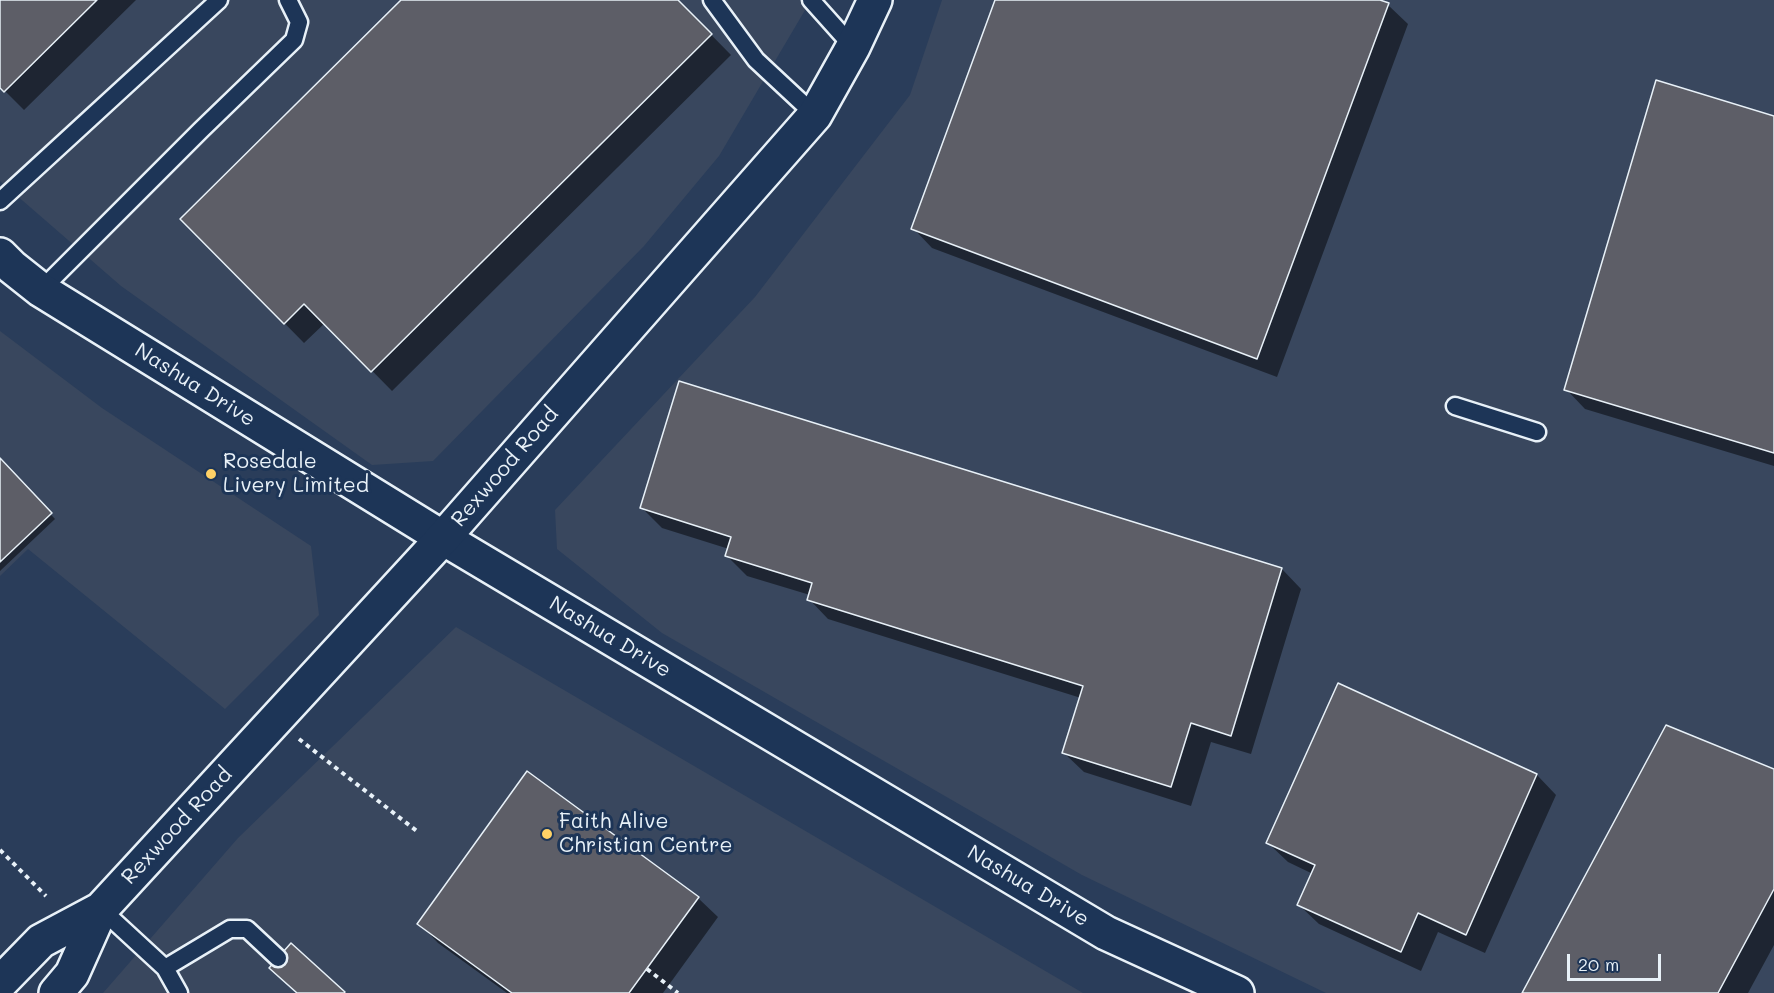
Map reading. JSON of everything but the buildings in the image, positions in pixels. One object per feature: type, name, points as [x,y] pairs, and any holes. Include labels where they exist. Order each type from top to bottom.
[{"type":"street","name":"Rexwood Road","points":[[56,993],[72,974],[101,909],[443,537],[815,115],[853,47],[875,0]]},
{"type":"street","name":"Nashua Drive","points":[[0,255],[41,290],[443,537],[1106,933],[1237,993]]},
{"type":"street","name":"Rexwood Road","points":[[0,983],[41,941],[101,909]]},
{"type":"lane","points":[[0,201],[219,0]]},
{"type":"lane","points":[[41,290],[294,40],[298,22],[288,0]]},
{"type":"lane","points":[[712,0],[756,60],[815,115]]},
{"type":"lane","points":[[811,0],[853,47]]},
{"type":"lane","points":[[1455,406],[1537,432]]},
{"type":"lane","points":[[101,909],[165,968],[179,993]]},
{"type":"lane","points":[[165,968],[230,929],[247,929],[278,958]]},
{"type":"path","points":[[275,720],[418,832]]},
{"type":"path","points":[[0,850],[46,896]]},
{"type":"path","points":[[647,969],[678,993]]},
{"type":"shaded area","points":[[0,0],[811,0],[719,156],[644,246],[433,461],[372,465],[121,286],[0,181]]},
{"type":"shaded area","points":[[942,0],[1774,0],[1774,993],[1326,993],[1082,875],[662,633],[557,549],[555,510],[755,297],[910,95]]},
{"type":"shaded area","points":[[0,331],[102,408],[311,546],[319,615],[225,709],[28,549],[0,576]]},
{"type":"shaded area","points":[[456,627],[1083,993],[103,993],[238,838]]},
{"type":"place","name":"Rosedale Livery Limited","points":[[211,474]]},
{"type":"place","name":"Faith Alive Christian Centre","points":[[547,834]]}]
